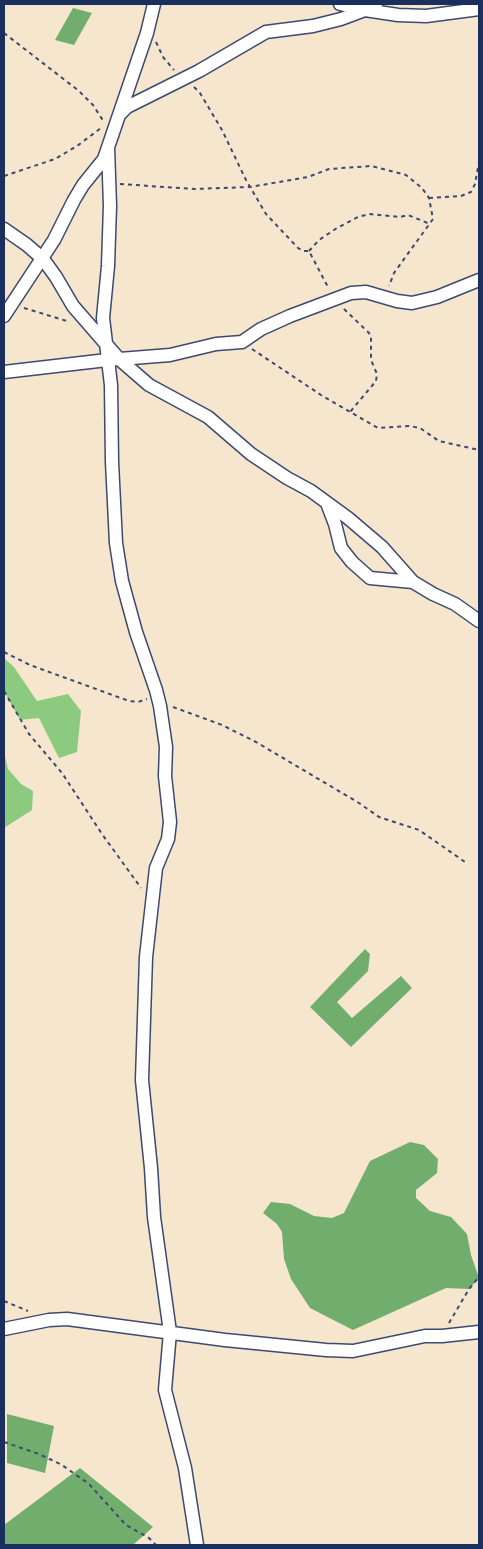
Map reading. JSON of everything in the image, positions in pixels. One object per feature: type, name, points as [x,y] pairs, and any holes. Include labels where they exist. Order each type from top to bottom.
[{"type":"street","points":[[4,316],[43,259],[83,185],[99,168],[119,115],[154,4]]},
{"type":"street","points":[[340,4],[371,7],[398,15],[426,16],[479,9]]},
{"type":"street","points":[[119,115],[127,108],[185,78],[266,32],[312,26],[341,19],[371,7]]},
{"type":"street","points":[[105,341],[103,318],[108,266],[110,183],[108,146]]},
{"type":"street","points":[[4,229],[43,259],[73,306],[105,341],[113,359],[111,385],[112,462],[116,543],[122,581],[136,632],[159,702],[166,747],[165,776],[170,822],[168,839],[156,868],[148,948],[142,1080],[154,1218],[170,1332],[164,1390],[185,1468],[197,1545]]},
{"type":"street","points":[[4,372],[113,359],[170,355],[216,344],[242,342],[261,329],[351,293],[366,292],[397,301],[412,303],[437,297],[479,280]]},
{"type":"street","points":[[113,359],[149,385],[208,417],[251,454],[327,503],[382,547],[412,582]]},
{"type":"street","points":[[327,503],[336,524],[341,548],[352,562],[370,578],[412,582],[455,604],[479,621]]},
{"type":"street","points":[[4,1329],[49,1320],[67,1319],[225,1340],[353,1351],[425,1336],[479,1332]]},
{"type":"path","points":[[149,23],[163,57],[174,71],[185,78],[200,93],[222,130],[250,188],[266,214],[298,248],[303,251],[309,251],[319,240],[337,228],[364,215],[380,214],[400,217],[408,215],[430,224]]},
{"type":"path","points":[[4,33],[79,91],[94,105],[105,125],[77,146],[55,159],[4,176]]},
{"type":"path","points":[[429,198],[461,196],[471,192],[475,184],[479,162]]},
{"type":"path","points":[[110,183],[194,189],[250,188],[308,177],[329,169],[371,166],[397,171],[406,175],[422,188],[429,198],[433,219],[394,273],[388,290],[383,297]]},
{"type":"path","points":[[309,251],[327,286],[348,314],[371,337],[371,360],[376,374],[376,381],[350,412]]},
{"type":"path","points":[[12,302],[32,311],[74,324]]},
{"type":"path","points":[[242,342],[322,395],[378,428],[410,426],[420,428],[439,441],[479,450]]},
{"type":"path","points":[[4,652],[30,665],[129,701],[138,702],[150,699],[222,725],[256,742],[359,803],[378,817],[419,830],[465,862]]},
{"type":"path","points":[[4,691],[29,734],[62,773],[102,834],[142,889]]},
{"type":"path","points":[[442,1336],[469,1289],[479,1278]]},
{"type":"path","points":[[4,1301],[31,1312]]},
{"type":"path","points":[[4,1442],[32,1451],[62,1464],[90,1484],[126,1525],[156,1545]]},
{"type":"green space","points":[[73,8],[92,13],[74,45],[55,40]]},
{"type":"green space","points":[[5,659],[14,667],[37,701],[68,694],[81,711],[77,752],[59,758],[39,718],[20,720],[4,691]]},
{"type":"green space","points":[[4,752],[8,769],[21,784],[33,791],[32,810],[4,828]]},
{"type":"green space","points":[[365,949],[370,954],[368,971],[337,1002],[352,1018],[401,976],[412,988],[351,1047],[310,1007]]},
{"type":"green space","points":[[410,1142],[424,1145],[438,1159],[437,1173],[416,1190],[416,1198],[430,1211],[451,1217],[467,1234],[471,1255],[479,1278],[469,1289],[446,1288],[353,1330],[310,1308],[291,1279],[284,1259],[282,1232],[277,1224],[263,1213],[271,1202],[290,1204],[314,1216],[332,1218],[344,1213],[370,1161]]},
{"type":"green space","points":[[7,1414],[54,1426],[45,1473],[7,1463]]},
{"type":"green space","points":[[80,1468],[153,1527],[133,1545],[4,1545],[4,1525]]}]
